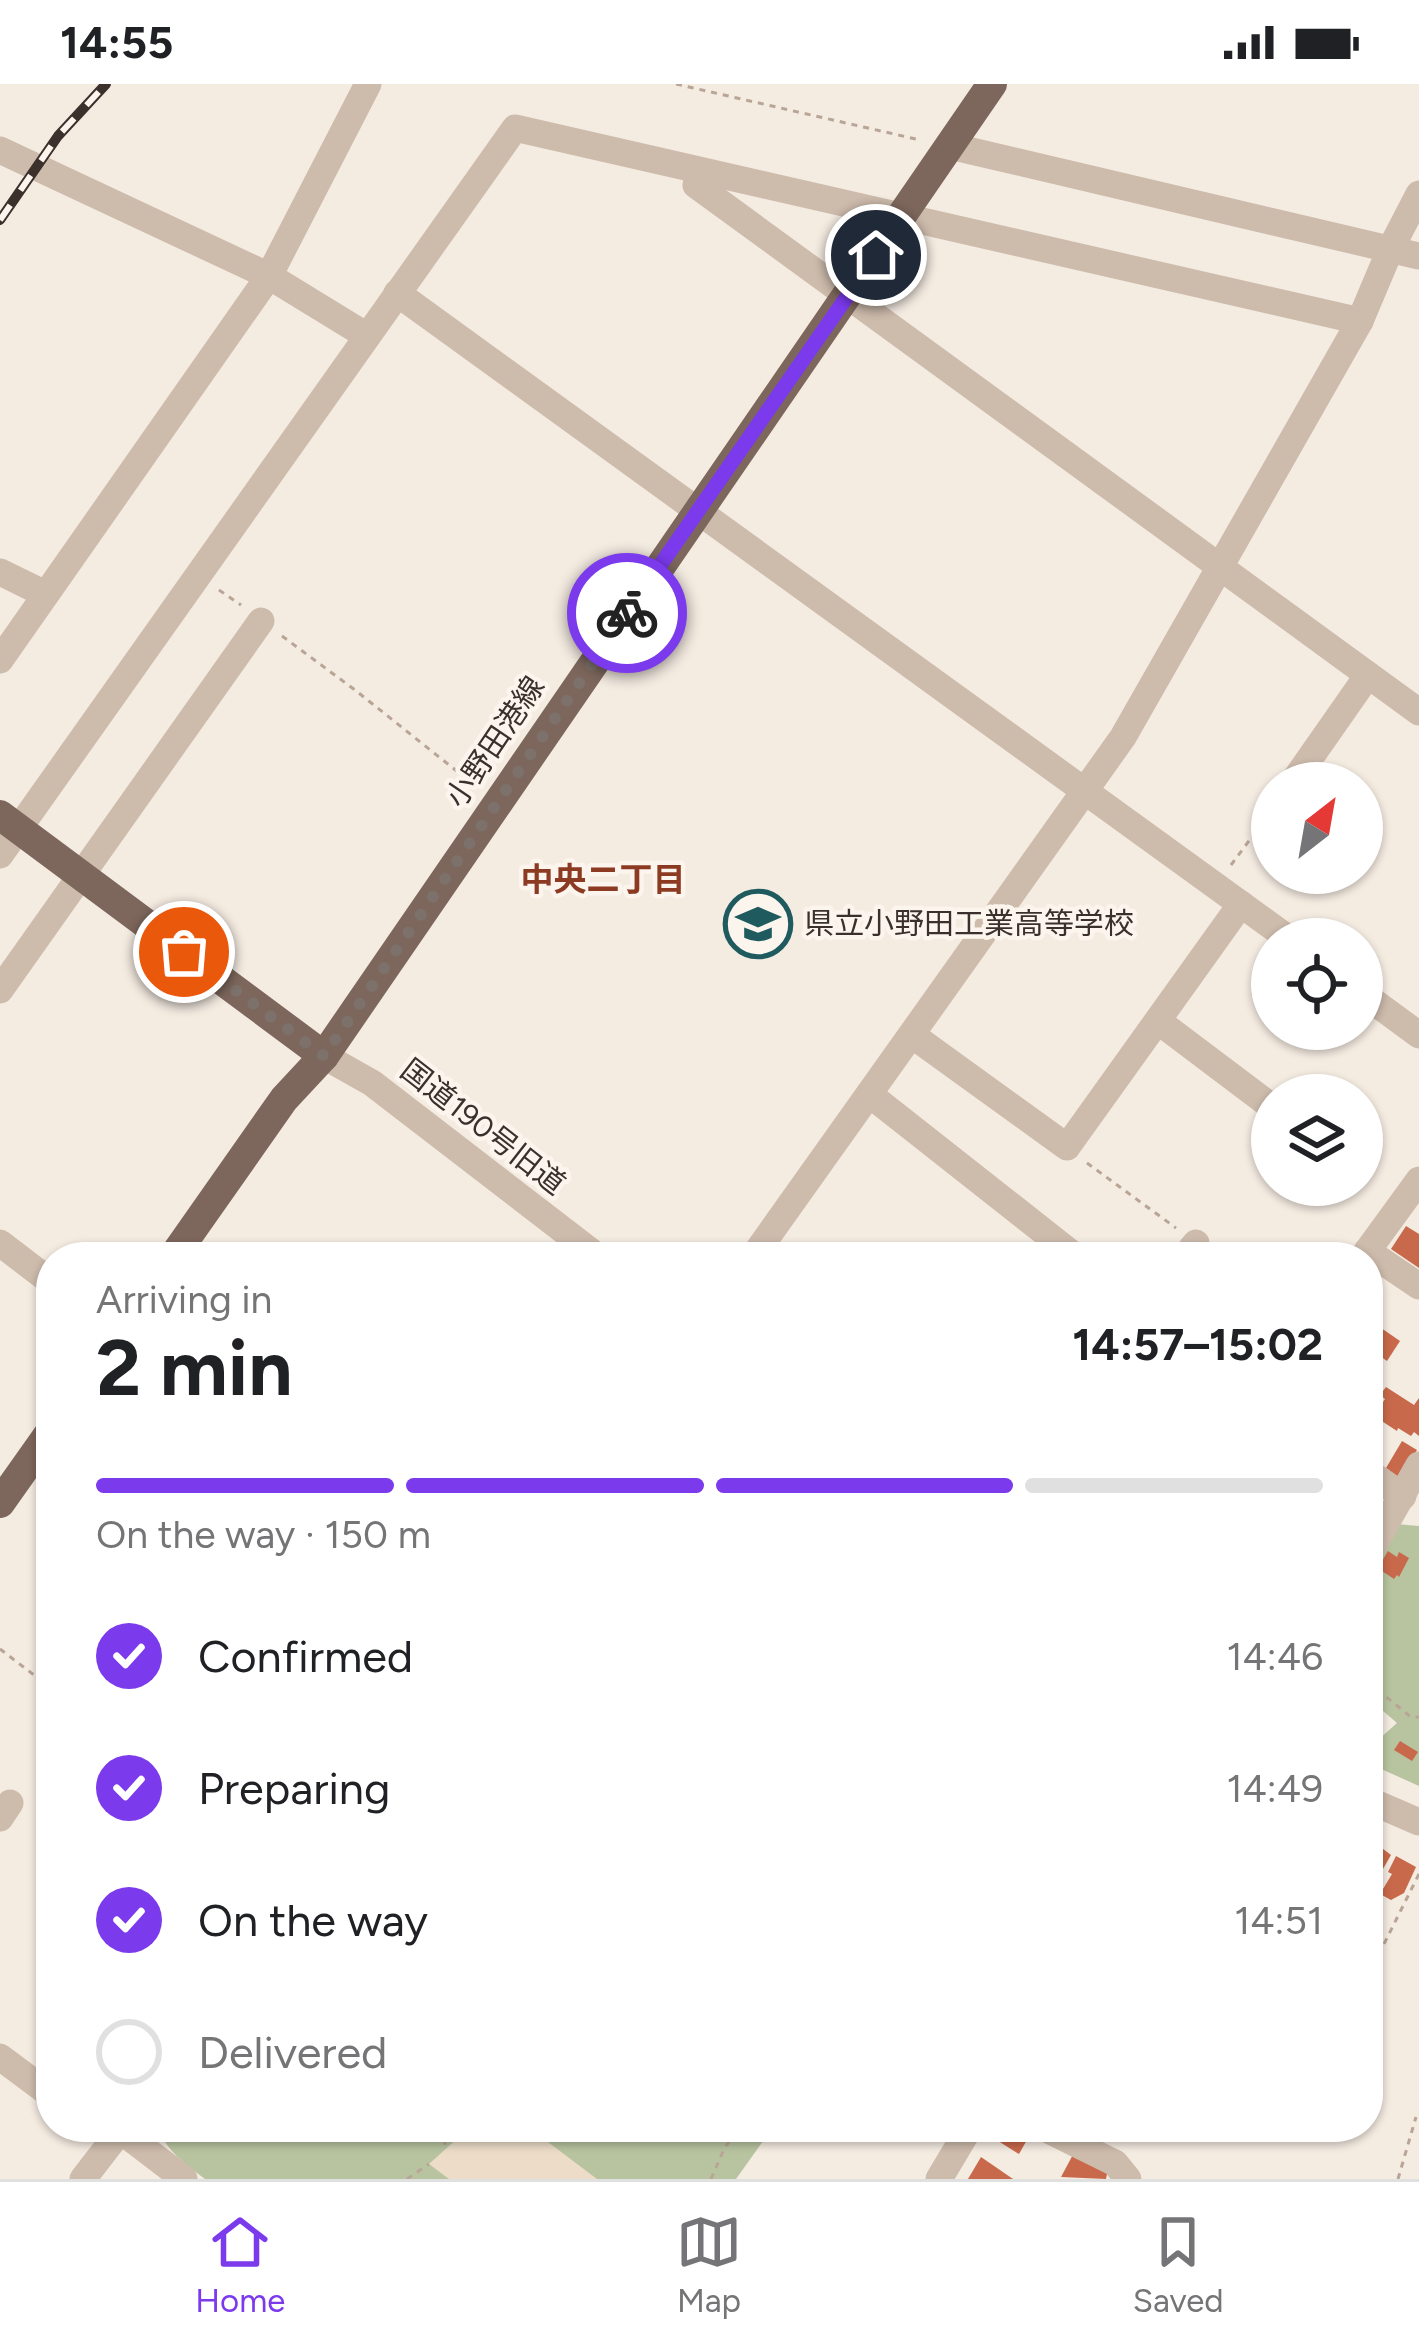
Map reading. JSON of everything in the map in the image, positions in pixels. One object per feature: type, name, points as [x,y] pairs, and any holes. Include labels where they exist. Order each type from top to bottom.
[{"type":"main road","name":"小野田港線","points":[[184,1242],[284,1099],[324,1056],[992,84]]},
{"type":"main road","points":[[9,822],[324,1056]]},
{"type":"main road","points":[[0,1503],[36,1452]]},
{"type":"street","points":[[0,660],[269,275],[368,84]]},
{"type":"street","points":[[0,855],[9,822],[198,575],[515,128],[1360,321]]},
{"type":"street","points":[[950,146],[1419,256]]},
{"type":"street","points":[[0,150],[269,275],[367,336]]},
{"type":"street","points":[[699,171],[696,185],[1419,712]]},
{"type":"street","points":[[764,1242],[1123,736],[1360,321],[1419,194]]},
{"type":"street","points":[[397,293],[1260,918]]},
{"type":"street","points":[[0,572],[45,594]]},
{"type":"street","points":[[0,990],[261,621]]},
{"type":"street","points":[[1307,762],[1368,675]]},
{"type":"street","points":[[912,1035],[1066,1147],[1241,904]]},
{"type":"street","points":[[1383,1008],[1419,1035]]},
{"type":"street","points":[[1158,1021],[1251,1091]]},
{"type":"street","name":"国道190号旧道","points":[[324,1056],[372,1082],[579,1242]]},
{"type":"street","points":[[869,1094],[1057,1242]]},
{"type":"street","points":[[1374,1242],[1419,1180]]},
{"type":"street","points":[[0,1243],[36,1271]]},
{"type":"street","points":[[1383,1265],[1419,1286]]},
{"type":"street","points":[[1383,1530],[1419,1466]]},
{"type":"street","points":[[1383,1482],[1403,1496]]},
{"type":"street","points":[[1383,1806],[1419,1822]]},
{"type":"street","points":[[0,2057],[36,2084]]},
{"type":"street","points":[[83,2179],[105,2142]]},
{"type":"street","points":[[128,2142],[184,2179]]},
{"type":"street","points":[[939,2179],[961,2142]]},
{"type":"street","points":[[1073,2142],[1115,2162],[1128,2179]]},
{"type":"path","points":[[676,84],[950,146]]},
{"type":"path","points":[[198,575],[355,690],[497,803]]},
{"type":"path","points":[[1216,886],[1251,838]]},
{"type":"path","points":[[1066,1147],[1189,1242]]},
{"type":"path","points":[[0,1649],[36,1677]]},
{"type":"path","points":[[1383,1695],[1411,1719],[1419,1718]]},
{"type":"path","points":[[1383,1946],[1419,1874]]},
{"type":"path","points":[[1398,2179],[1416,2117]]},
{"type":"path","points":[[445,2142],[446,2149]]},
{"type":"path","points":[[711,2179],[729,2142]]},
{"type":"path","points":[[406,2179],[429,2164]]},
{"type":"green space","points":[[1396,1524],[1419,1526],[1419,1786],[1383,1770],[1383,1736],[1397,1723],[1383,1711],[1383,1545]]},
{"type":"green space","points":[[166,2142],[762,2142],[736,2179],[205,2179]]},
{"type":"shaded area","points":[[453,2142],[548,2142],[597,2179],[449,2179],[429,2164]]},
{"type":"building","points":[[1406,1226],[1419,1234],[1419,1268],[1391,1249]]},
{"type":"building","points":[[1383,1329],[1400,1341],[1387,1361],[1383,1358]]},
{"type":"building","points":[[1386,1387],[1414,1405],[1419,1398],[1419,1436],[1383,1422]]},
{"type":"building","points":[[1402,1441],[1417,1450],[1398,1483],[1386,1476],[1386,1468]]},
{"type":"building","points":[[1388,1551],[1409,1558],[1394,1579],[1383,1572]]},
{"type":"building","points":[[1400,1741],[1418,1752],[1412,1761],[1394,1750]]},
{"type":"building","points":[[1396,1856],[1416,1867],[1404,1893],[1391,1900],[1383,1896],[1392,1874],[1388,1872]]},
{"type":"building","points":[[1000,2142],[1026,2142],[1019,2154]]},
{"type":"building","points":[[1076,2149],[1108,2169],[1106,2179],[1061,2177]]},
{"type":"building","points":[[981,2157],[1013,2179],[968,2179]]},
{"type":"railway","points":[[0,220],[58,136],[106,84]]},
{"type":"way so far","points":[[184,952],[324,1056],[627,613]]},
{"type":"place","name":"県立小野田工業高等学校","points":[[758,924]]},
{"type":"district","name":"中央二丁目","points":[[603,879]]},
{"type":"route","points":[[627,613],[876,255]]}]
